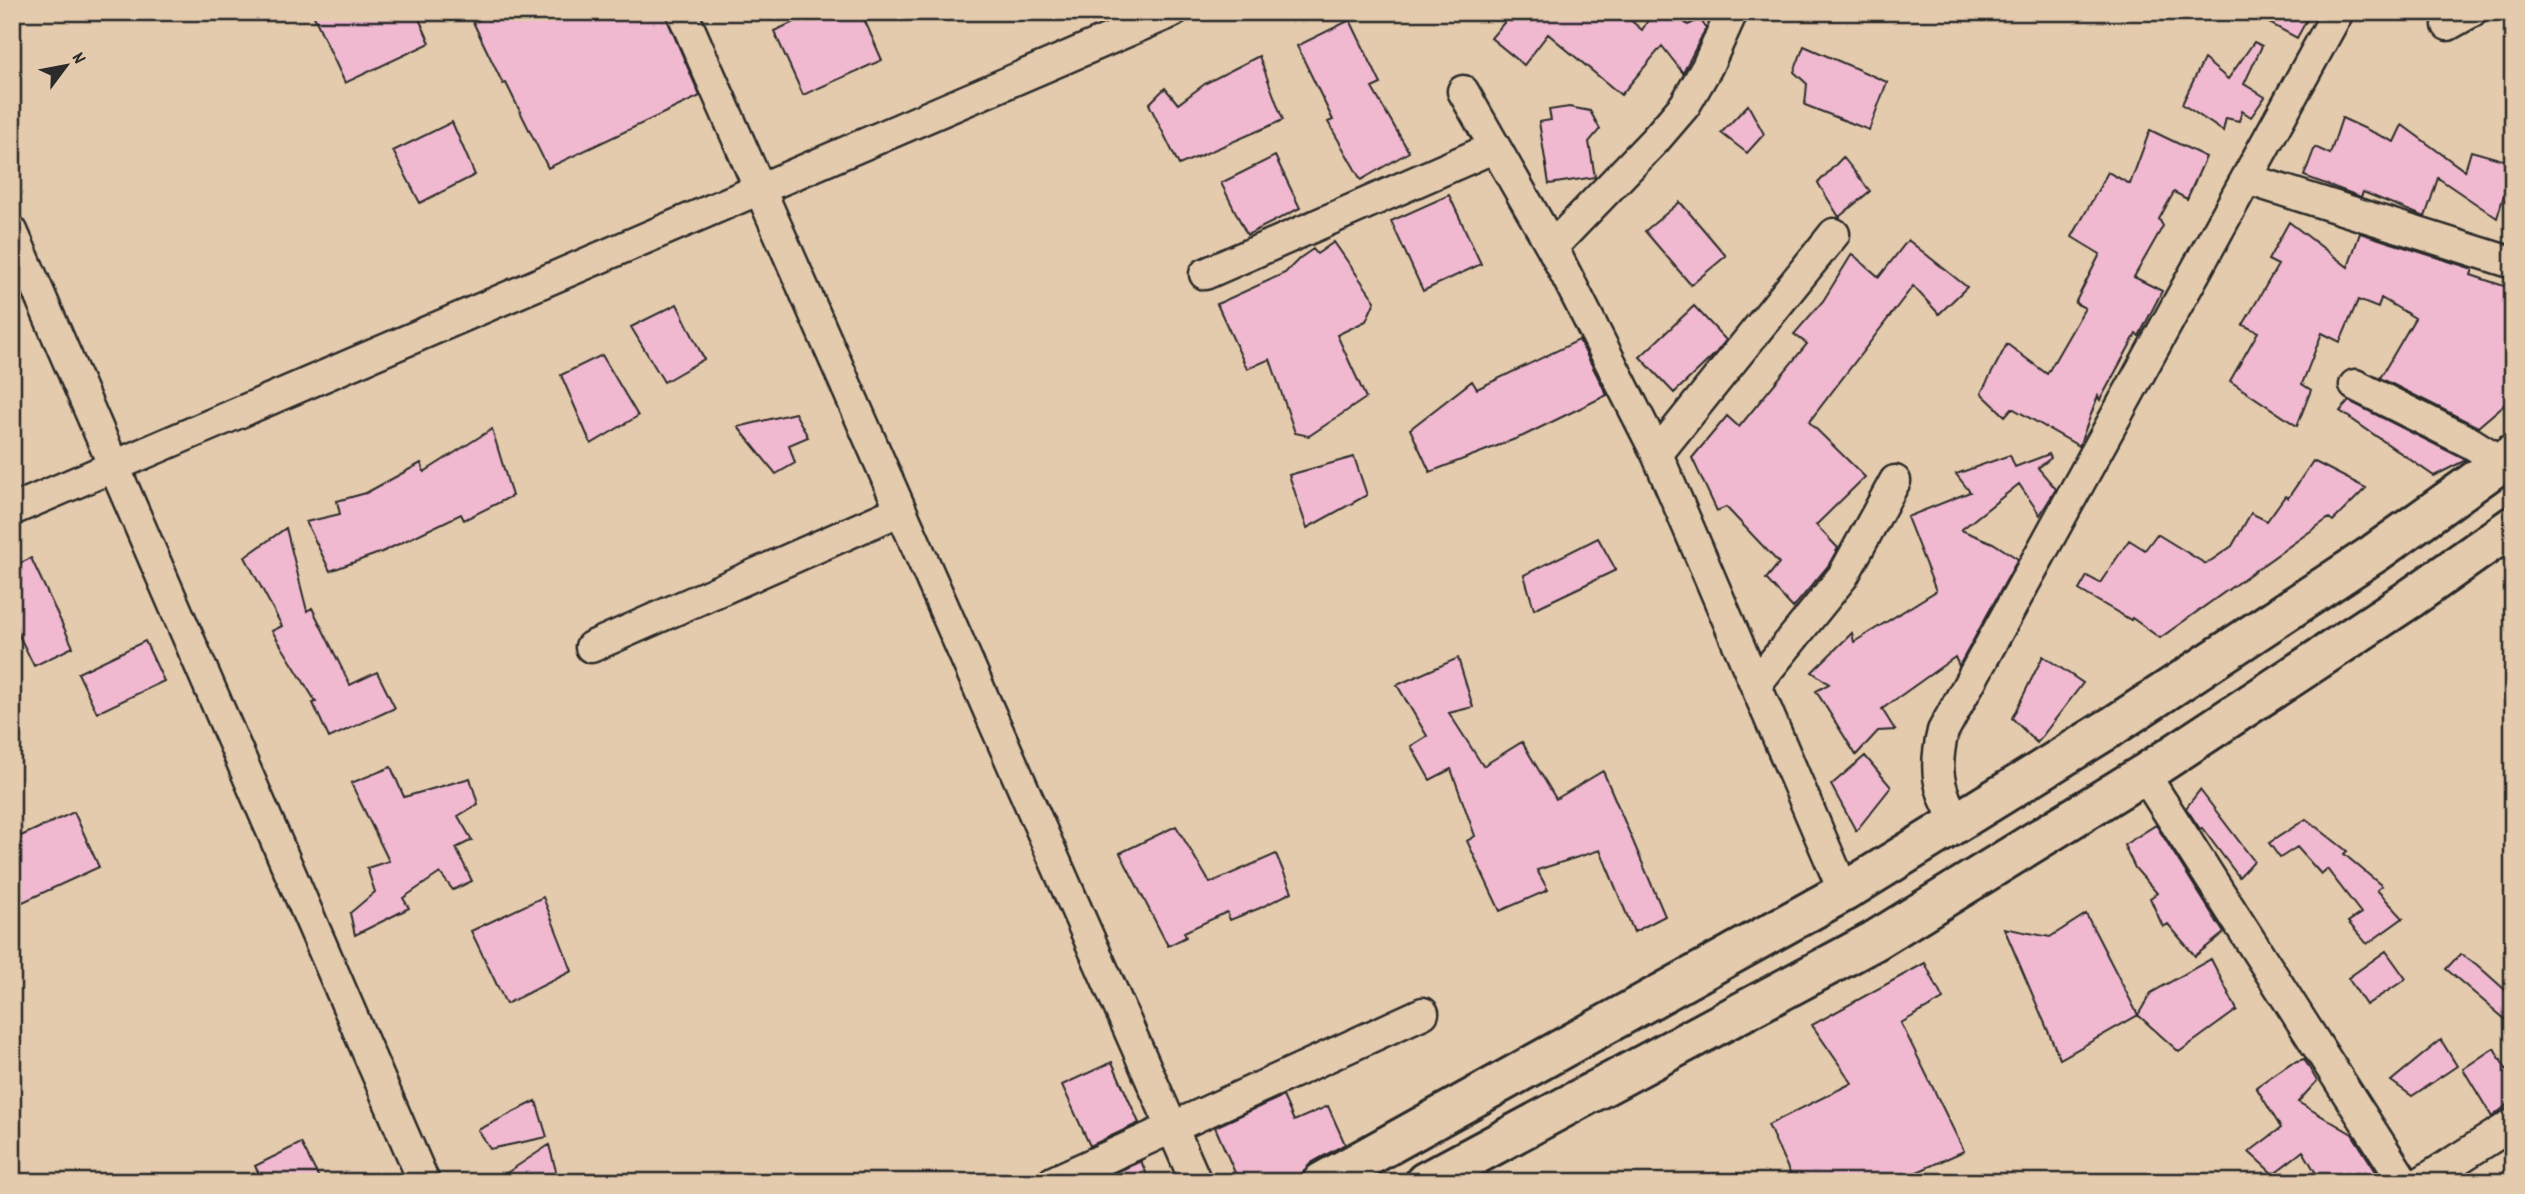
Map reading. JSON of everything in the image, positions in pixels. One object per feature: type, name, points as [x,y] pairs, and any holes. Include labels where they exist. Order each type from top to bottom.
[{"type":"main road","points":[[1322,1182],[1844,892],[2113,726],[2375,553],[2506,460]]},
{"type":"main road","points":[[1425,1182],[1874,941],[2144,774],[2408,600],[2513,526]]},
{"type":"street","points":[[682,12],[1196,1182]]},
{"type":"street","points":[[12,510],[1172,12]]},
{"type":"street","points":[[1552,247],[1655,140],[1685,104],[1707,68],[1732,12]]},
{"type":"street","points":[[1957,822],[1945,802],[1938,778],[1937,754],[1943,731],[2338,12]]},
{"type":"street","points":[[1463,91],[1552,247],[1657,454],[1844,892]]},
{"type":"street","points":[[1205,274],[1495,147]]},
{"type":"street","points":[[2246,179],[2513,263]]},
{"type":"street","points":[[12,231],[425,1182]]},
{"type":"street","points":[[1657,454],[1834,234]]},
{"type":"street","points":[[2355,385],[2487,453],[2506,460]]},
{"type":"street","points":[[1756,684],[1843,576],[1895,481]]},
{"type":"street","points":[[591,648],[901,510]]},
{"type":"street","points":[[2144,774],[2404,1182]]},
{"type":"street","points":[[1053,1182],[1423,1013]]},
{"type":"street","points":[[2422,1182],[2457,1173],[2513,1124]]},
{"type":"building","points":[[312,12],[416,12],[430,43],[345,83]]},
{"type":"building","points":[[499,12],[664,12],[700,96],[548,168],[473,22]]},
{"type":"building","points":[[816,12],[861,12],[882,60],[803,95],[774,31]]},
{"type":"building","points":[[1513,12],[1621,12],[1642,30],[1653,12],[1668,12],[1674,21],[1679,18],[1688,25],[1700,19],[1706,28],[1683,73],[1662,46],[1621,95],[1548,34],[1524,65],[1491,38]]},
{"type":"building","points":[[2249,12],[2311,12],[2297,38]]},
{"type":"building","points":[[1350,20],[1381,84],[1372,88],[1409,152],[1361,180],[1328,122],[1333,120],[1297,46]]},
{"type":"building","points":[[2254,42],[2262,46],[2244,84],[2265,97],[2251,117],[2242,111],[2239,121],[2226,118],[2223,131],[2182,104],[2204,59],[2228,79]]},
{"type":"building","points":[[1804,46],[1887,82],[1869,130],[1805,105],[1807,84],[1794,72]]},
{"type":"building","points":[[1259,56],[1283,120],[1179,165],[1149,104],[1165,88],[1178,104],[1206,83]]},
{"type":"building","points":[[1748,105],[1764,134],[1747,153],[1721,133]]},
{"type":"building","points":[[1569,107],[1590,111],[1600,129],[1589,142],[1595,177],[1549,184],[1539,122],[1551,120],[1549,110]]},
{"type":"building","points":[[2342,118],[2394,142],[2402,125],[2465,171],[2471,151],[2503,160],[2510,175],[2497,218],[2438,178],[2425,217],[2363,192],[2361,197],[2304,176],[2315,147],[2330,154]]},
{"type":"building","points":[[452,122],[475,175],[420,203],[393,151]]},
{"type":"building","points":[[2150,130],[2206,157],[2187,199],[2174,192],[2159,219],[2163,226],[2134,277],[2162,291],[2139,336],[2136,334],[2100,400],[2098,396],[2079,446],[2012,408],[2005,416],[1981,393],[2007,344],[2047,374],[2085,308],[2075,303],[2100,254],[2072,237],[2108,172],[2130,184]]},
{"type":"building","points":[[1275,156],[1300,208],[1247,235],[1221,183]]},
{"type":"building","points":[[1843,157],[1870,191],[1839,217],[1818,183]]},
{"type":"building","points":[[1449,195],[1481,264],[1423,291],[1391,221]]},
{"type":"building","points":[[1680,202],[1726,256],[1691,285],[1645,231]]},
{"type":"building","points":[[2289,222],[2348,267],[2360,233],[2473,269],[2471,275],[2513,289],[2513,397],[2478,427],[2380,378],[2415,318],[2381,298],[2378,308],[2358,300],[2340,342],[2322,333],[2302,384],[2311,390],[2297,426],[2230,381],[2258,332],[2243,325],[2278,265],[2268,260]]},
{"type":"building","points":[[1908,240],[1967,287],[1939,314],[1913,286],[1809,422],[1865,477],[1816,525],[1838,548],[1828,566],[1793,608],[1766,579],[1779,563],[1726,507],[1717,511],[1692,458],[1727,416],[1739,427],[1807,344],[1794,334],[1823,301],[1852,254],[1879,277]]},
{"type":"building","points":[[1334,242],[1375,301],[1366,321],[1337,335],[1366,398],[1309,436],[1295,433],[1270,359],[1247,369],[1217,304],[1285,273],[1313,249],[1317,254]]},
{"type":"building","points":[[677,304],[704,359],[664,382],[631,327]]},
{"type":"building","points":[[1694,306],[1726,340],[1674,393],[1640,357]]},
{"type":"building","points":[[1579,340],[1607,395],[1523,436],[1430,472],[1410,429],[1472,381],[1477,389]]},
{"type":"building","points":[[602,355],[638,416],[591,444],[561,375]]},
{"type":"building","points":[[2349,401],[2466,460],[2434,476],[2340,411]]},
{"type":"building","points":[[795,413],[808,437],[789,445],[795,463],[776,474],[738,427]]},
{"type":"building","points":[[492,429],[512,496],[464,520],[461,514],[382,552],[330,571],[306,522],[340,514],[337,501],[366,493],[421,463],[424,472]]},
{"type":"building","points":[[2049,454],[2051,458],[2038,468],[2056,489],[2040,515],[2019,484],[1961,530],[1993,543],[2018,559],[1959,666],[1955,657],[1882,709],[1895,730],[1878,731],[1856,755],[1816,691],[1829,684],[1812,672],[1852,633],[1854,642],[1936,591],[1907,517],[1970,492],[1956,474],[2010,455],[2015,467]]},
{"type":"building","points":[[1354,457],[1367,495],[1307,528],[1289,475]]},
{"type":"building","points":[[2313,461],[2366,488],[2333,521],[2329,518],[2160,638],[2132,618],[2131,620],[2079,590],[2087,576],[2100,583],[2129,540],[2145,550],[2157,534],[2206,564],[2232,546],[2251,513],[2267,521],[2285,496],[2288,498]]},
{"type":"building","points":[[286,528],[307,611],[312,608],[350,685],[377,672],[395,708],[329,738],[313,703],[316,702],[272,631],[282,626],[245,557]]},
{"type":"building","points":[[1598,538],[1616,570],[1534,609],[1524,575]]},
{"type":"building","points":[[31,558],[73,647],[34,666],[12,621],[12,567]]},
{"type":"building","points":[[145,641],[164,681],[97,713],[78,673]]},
{"type":"building","points":[[2043,656],[2083,683],[2037,743],[2012,718]]},
{"type":"building","points":[[1458,658],[1473,707],[1449,713],[1483,766],[1522,742],[1556,799],[1603,771],[1665,916],[1634,932],[1600,850],[1537,870],[1548,890],[1500,911],[1467,841],[1475,836],[1451,769],[1430,780],[1411,746],[1427,736],[1397,685]]},
{"type":"building","points":[[1865,756],[1891,787],[1856,831],[1831,785]]},
{"type":"building","points":[[391,767],[404,797],[470,778],[478,804],[458,816],[472,840],[456,848],[472,881],[453,890],[440,873],[403,898],[409,908],[355,935],[350,913],[375,892],[367,868],[389,861],[351,783]]},
{"type":"building","points":[[2200,790],[2254,861],[2239,877],[2186,808]]},
{"type":"building","points":[[74,812],[99,867],[12,907],[12,840]]},
{"type":"building","points":[[2306,819],[2347,851],[2344,854],[2382,886],[2377,890],[2403,918],[2367,944],[2348,922],[2361,913],[2327,869],[2321,874],[2297,847],[2280,858],[2269,843]]},
{"type":"building","points":[[2156,825],[2224,933],[2195,956],[2168,924],[2163,927],[2150,898],[2157,893],[2135,868],[2124,845]]},
{"type":"building","points":[[1176,826],[1210,883],[1276,854],[1292,892],[1230,920],[1227,912],[1184,932],[1186,937],[1168,946],[1120,853]]},
{"type":"building","points":[[543,897],[572,971],[506,1004],[471,931]]},
{"type":"building","points":[[2086,914],[2138,1015],[2060,1059],[2004,928],[2050,937]]},
{"type":"building","points":[[2386,951],[2406,979],[2366,1005],[2348,978]]},
{"type":"building","points":[[2460,954],[2476,964],[2513,997],[2513,1026],[2446,969]]},
{"type":"building","points":[[2211,959],[2237,1010],[2179,1052],[2138,1015],[2151,993]]},
{"type":"building","points":[[1925,963],[1943,999],[1901,1023],[1964,1151],[1895,1182],[1794,1182],[1768,1125],[1852,1083],[1812,1025]]},
{"type":"building","points":[[2441,1040],[2457,1066],[2412,1096],[2391,1081]]},
{"type":"building","points":[[2494,1048],[2513,1082],[2513,1100],[2492,1117],[2463,1069]]},
{"type":"building","points":[[2304,1059],[2317,1081],[2298,1102],[2352,1134],[2380,1178],[2377,1182],[2321,1182],[2303,1151],[2273,1174],[2249,1152],[2281,1128],[2256,1087],[2291,1063]]},
{"type":"building","points":[[1112,1062],[1139,1123],[1090,1146],[1062,1085]]},
{"type":"building","points":[[1283,1096],[1294,1121],[1328,1106],[1345,1144],[1311,1163],[1302,1174],[1284,1182],[1239,1182],[1215,1127]]},
{"type":"building","points":[[536,1101],[547,1137],[490,1149],[478,1130]]},
{"type":"building","points":[[301,1143],[321,1182],[263,1182],[255,1166]]},
{"type":"building","points":[[549,1145],[559,1182],[493,1182]]},
{"type":"building","points":[[1141,1161],[1150,1182],[1106,1182],[1104,1178]]}]
